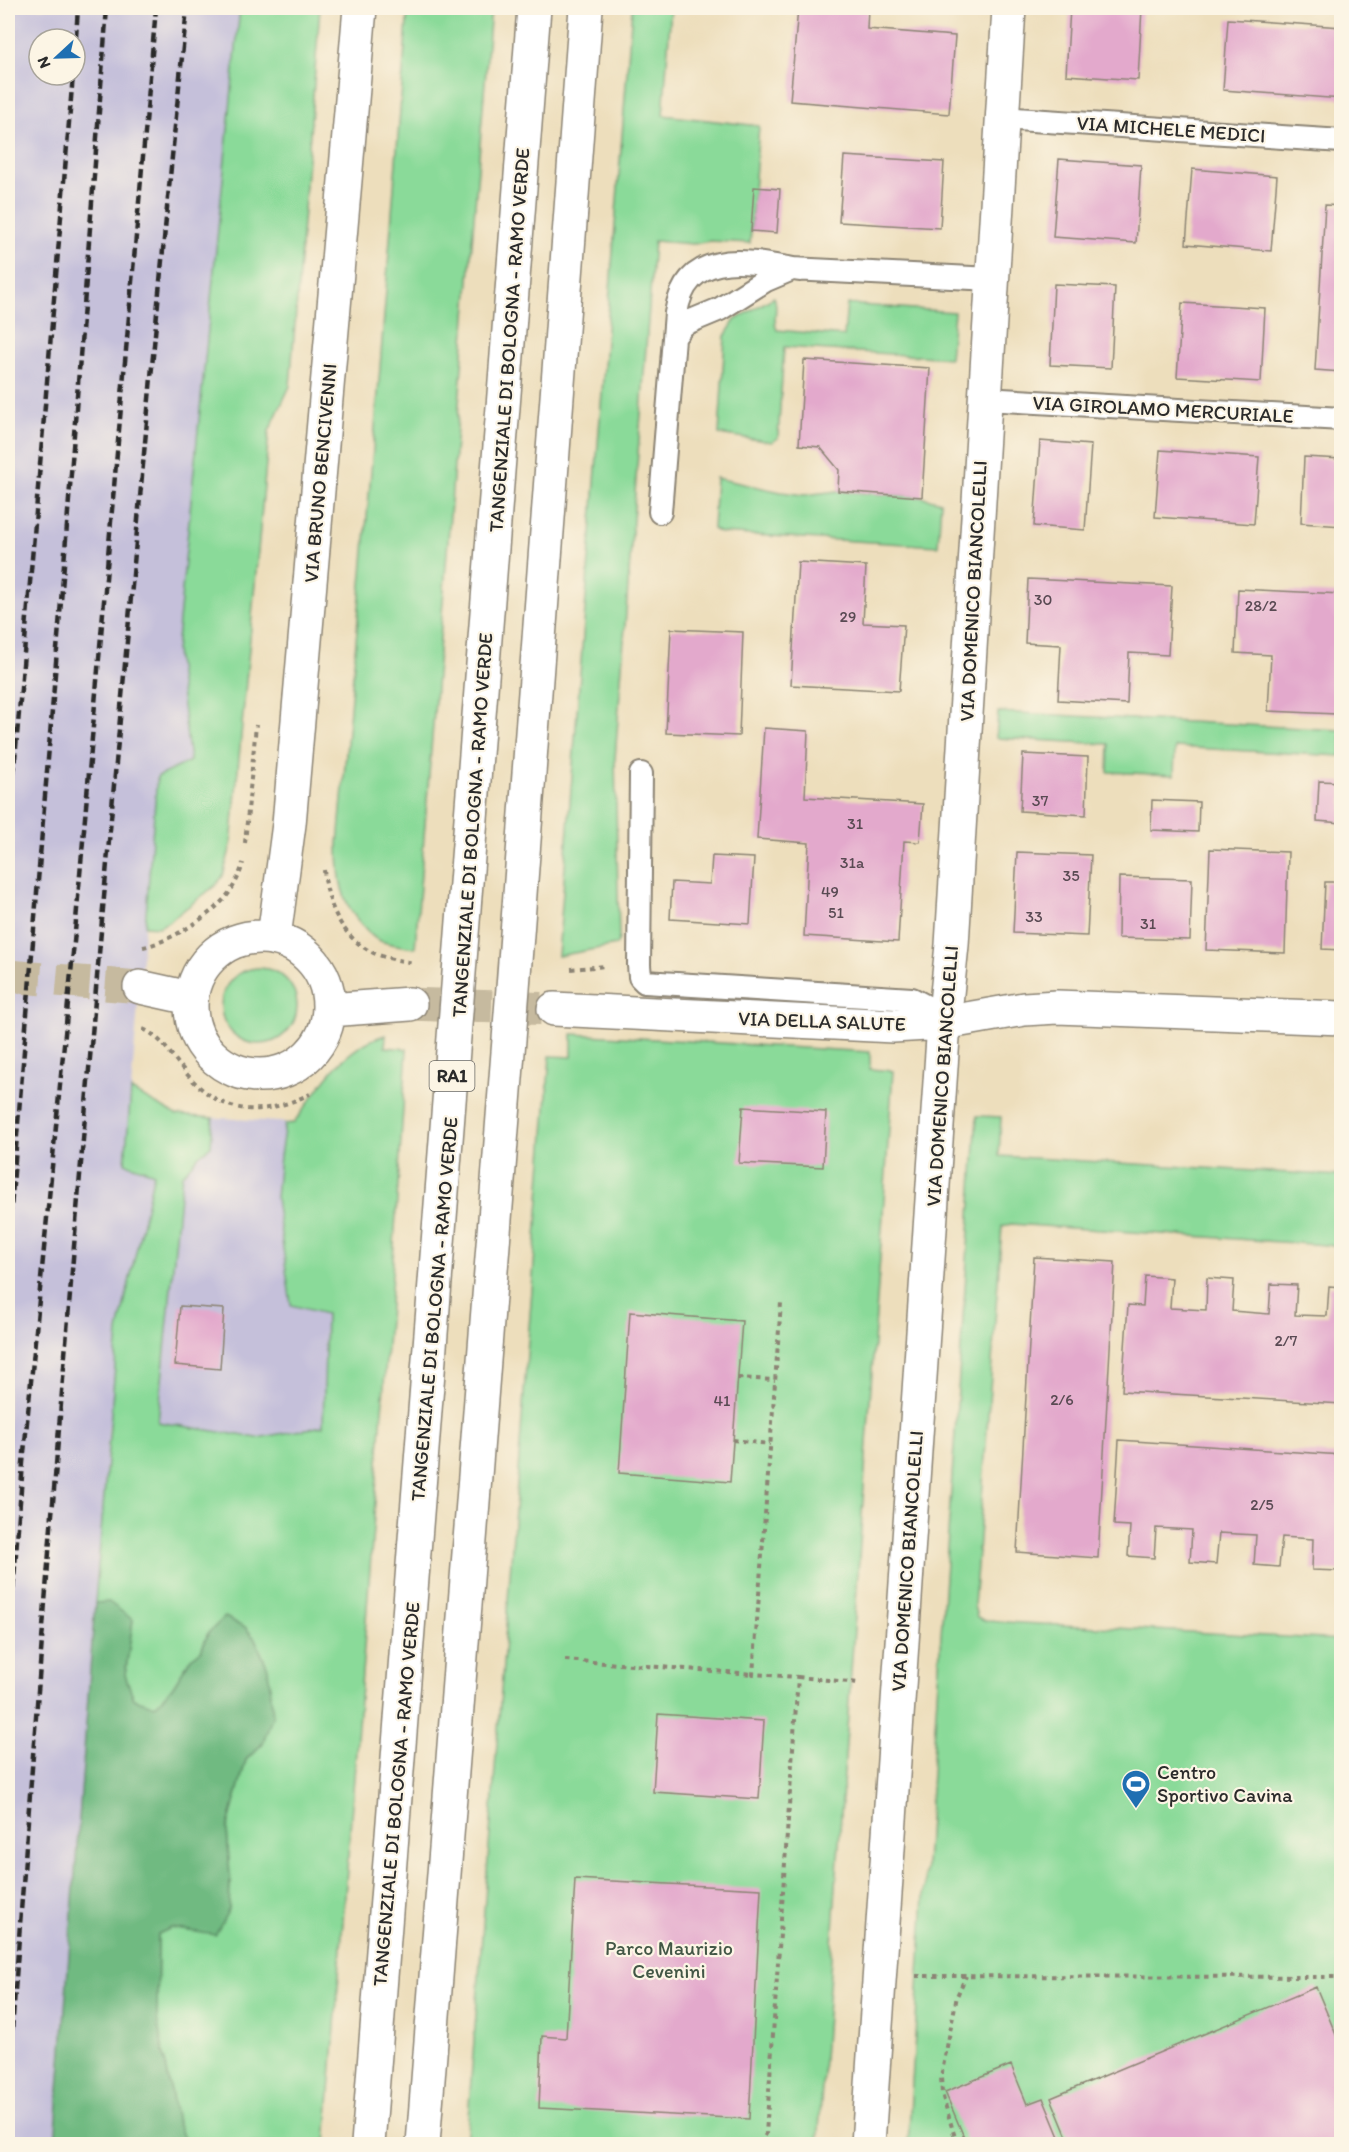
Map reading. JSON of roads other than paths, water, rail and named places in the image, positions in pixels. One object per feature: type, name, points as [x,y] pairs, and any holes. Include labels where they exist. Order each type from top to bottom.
[{"type":"main road","name":"VIA BRUNO BENCIVENNI","points":[[274,937],[289,824],[360,8]]},
{"type":"main road","name":"TANGENZIALE DI BOLOGNA - RAMO VERDE","points":[[368,2145],[534,8]]},
{"type":"main road","points":[[423,2145],[586,8]]},
{"type":"main road","name":"VIA DOMENICO BIANCOLELLI","points":[[868,2145],[944,1023],[952,945],[1009,8]]},
{"type":"main road","points":[[251,937],[274,937],[293,944],[309,956],[321,972],[328,990],[329,1010],[324,1032],[313,1051],[296,1065],[276,1074],[254,1076],[232,1070],[214,1059],[199,1041],[191,1021],[190,999],[197,976],[210,957],[228,943],[251,937]]},
{"type":"main road","points":[[140,987],[190,999]]},
{"type":"main road","points":[[329,1010],[411,1004]]},
{"type":"main road","name":"VIA DELLA SALUTE","points":[[554,1009],[893,1026],[944,1023],[1024,1009],[1057,1007],[1341,1018]]},
{"type":"lane","name":"VIA MICHELE MEDICI","points":[[1001,117],[1341,141]]},
{"type":"lane","points":[[660,512],[678,302],[690,278],[710,266],[733,261],[800,270]]},
{"type":"lane","points":[[674,337],[684,324],[720,309],[766,280],[792,269],[992,279]]},
{"type":"lane","name":"VIA GIROLAMO MERCURIALE","points":[[984,399],[1341,419]]},
{"type":"lane","points":[[641,774],[639,965],[640,977],[645,982],[912,999],[927,1007],[944,1023]]},
{"type":"tunnel","points":[[8,976],[140,987]]},
{"type":"tunnel","points":[[410,1004],[554,1009]]},
{"type":"railway","points":[[77,27],[78,8]]},
{"type":"railway","points":[[8,1245],[107,8]]},
{"type":"railway","points":[[8,1656],[23,1463],[75,932],[156,8]]},
{"type":"railway","points":[[8,2084],[93,1027],[154,341],[187,8]]},
{"type":"railway","points":[[8,842],[72,87]]},
{"type":"place","name":"Centro Sportivo Cavina","points":[[1136,1810]]},
{"type":"park label","name":"Parco Maurizio Cevenini","points":[[669,1960]]}]
